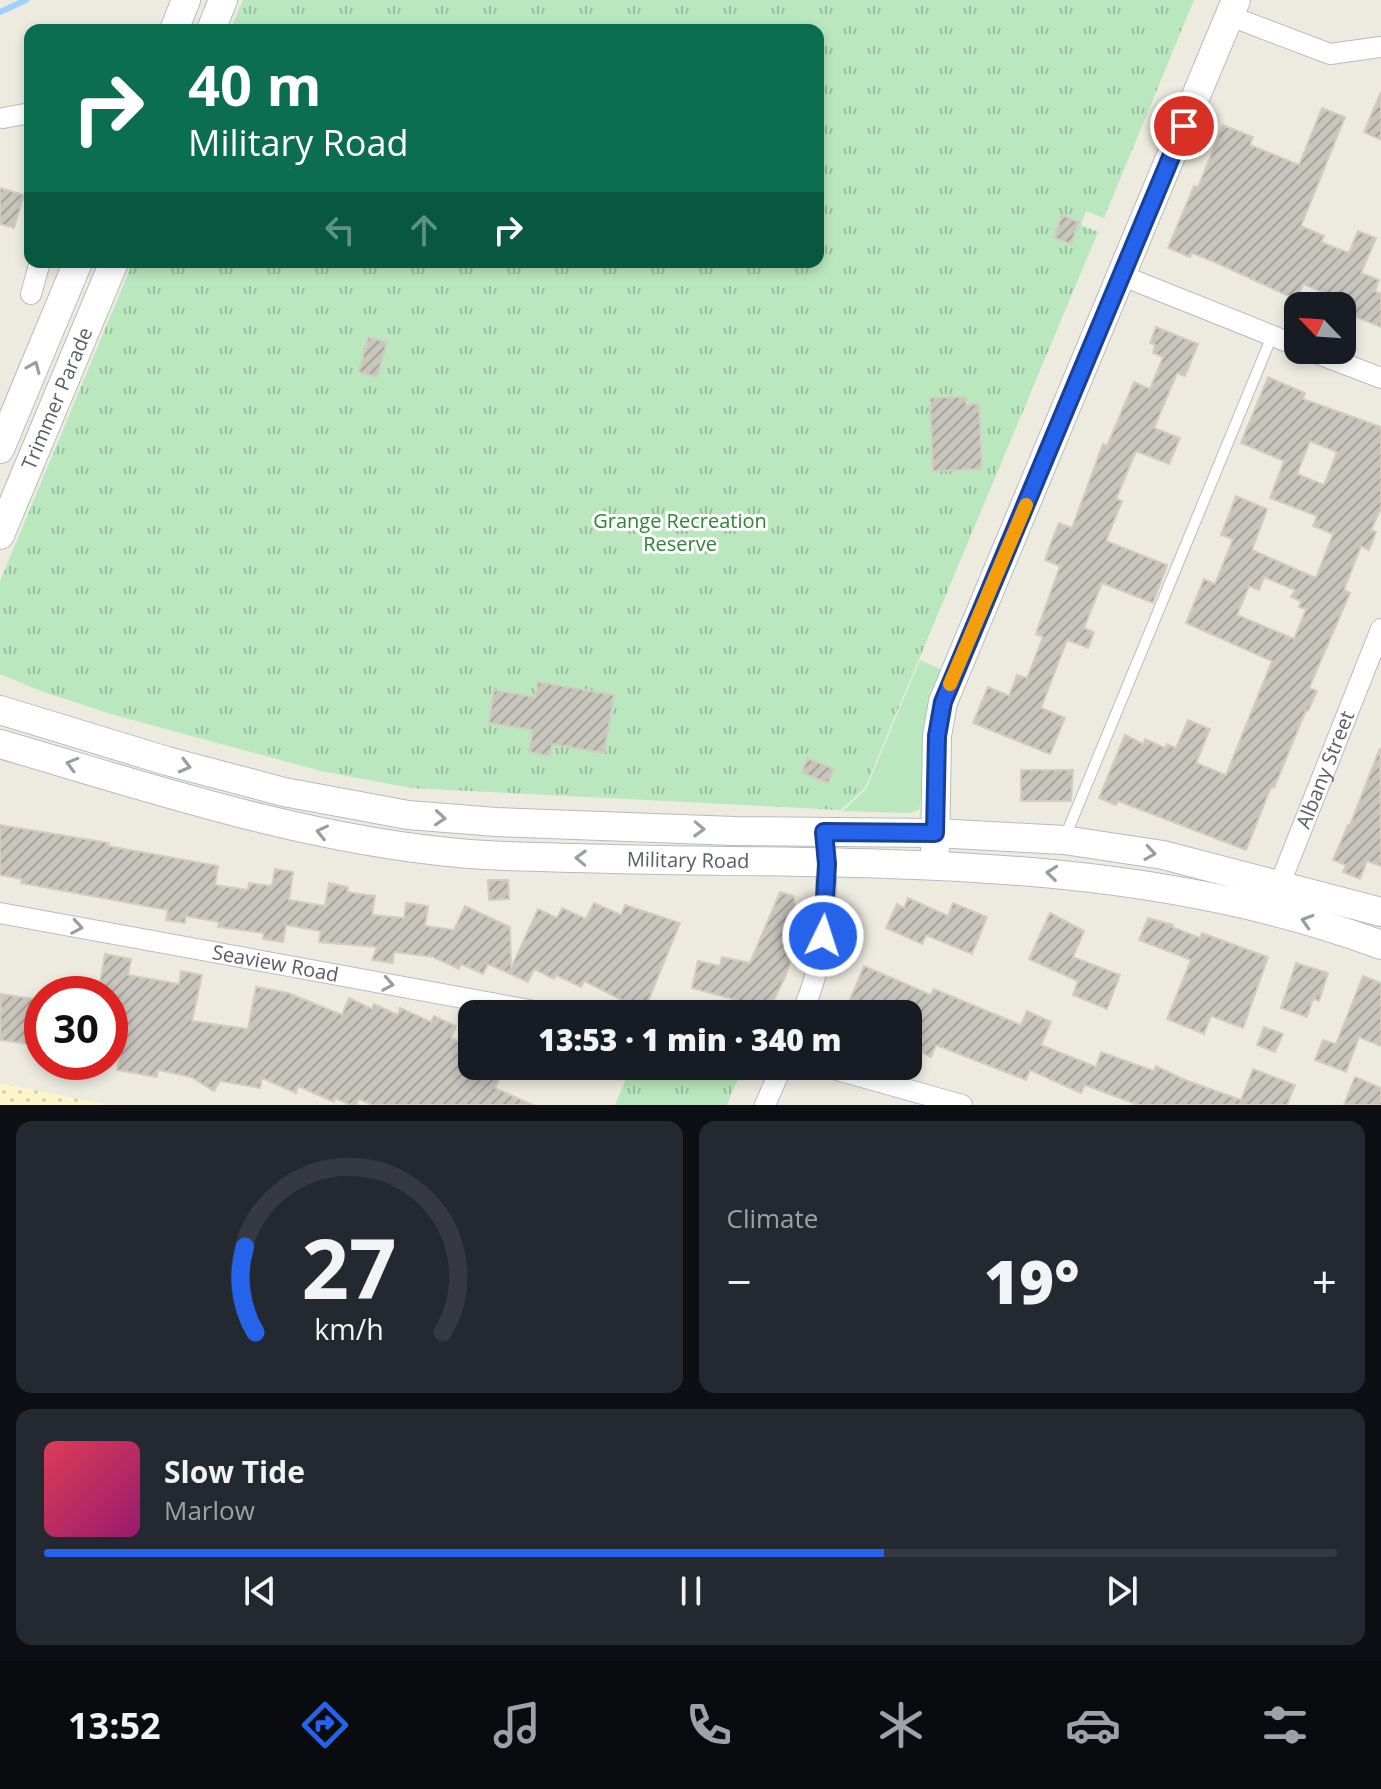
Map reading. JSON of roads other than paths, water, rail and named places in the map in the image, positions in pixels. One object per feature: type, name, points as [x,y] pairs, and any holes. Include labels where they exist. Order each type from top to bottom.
[{"type":"main road","points":[[176,24],[186,0]]},
{"type":"main road","points":[[213,24],[223,0]]},
{"type":"main road","points":[[935,866],[937,736],[943,702],[1233,8]]},
{"type":"main road","name":"Trimmer Parade","points":[[0,535],[13,445],[76,268]]},
{"type":"main road","name":"Trimmer Parade","points":[[13,445],[111,268]]},
{"type":"main road","name":"Military Road","points":[[2,709],[167,761],[284,792],[408,815],[496,822],[935,833],[1064,840],[1163,855],[1381,912]]},
{"type":"main road","name":"Military Road","points":[[0,744],[218,807],[338,836],[402,847],[532,856],[1033,871],[1223,899],[1381,945]]},
{"type":"street","points":[[1233,8],[1330,54],[1381,47]]},
{"type":"street","points":[[3,118],[24,114]]},
{"type":"street","points":[[31,294],[38,268]]},
{"type":"street","points":[[1123,276],[1284,341]]},
{"type":"street","points":[[1344,364],[1381,378]]},
{"type":"street","name":"Albany Street","points":[[1269,911],[1381,629]]},
{"type":"street","points":[[806,1000],[821,963],[827,864],[824,832]]},
{"type":"street","name":"Seaview Road","points":[[0,913],[475,1000]]},
{"type":"street","points":[[765,1105],[776,1080]]},
{"type":"street","points":[[873,1080],[962,1105]]},
{"type":"lane","points":[[1064,840],[1272,336]]},
{"type":"waterway","points":[[0,12],[26,0]]},
{"type":"park label","name":"Grange Recreation Reserve","points":[[680,532]]}]
